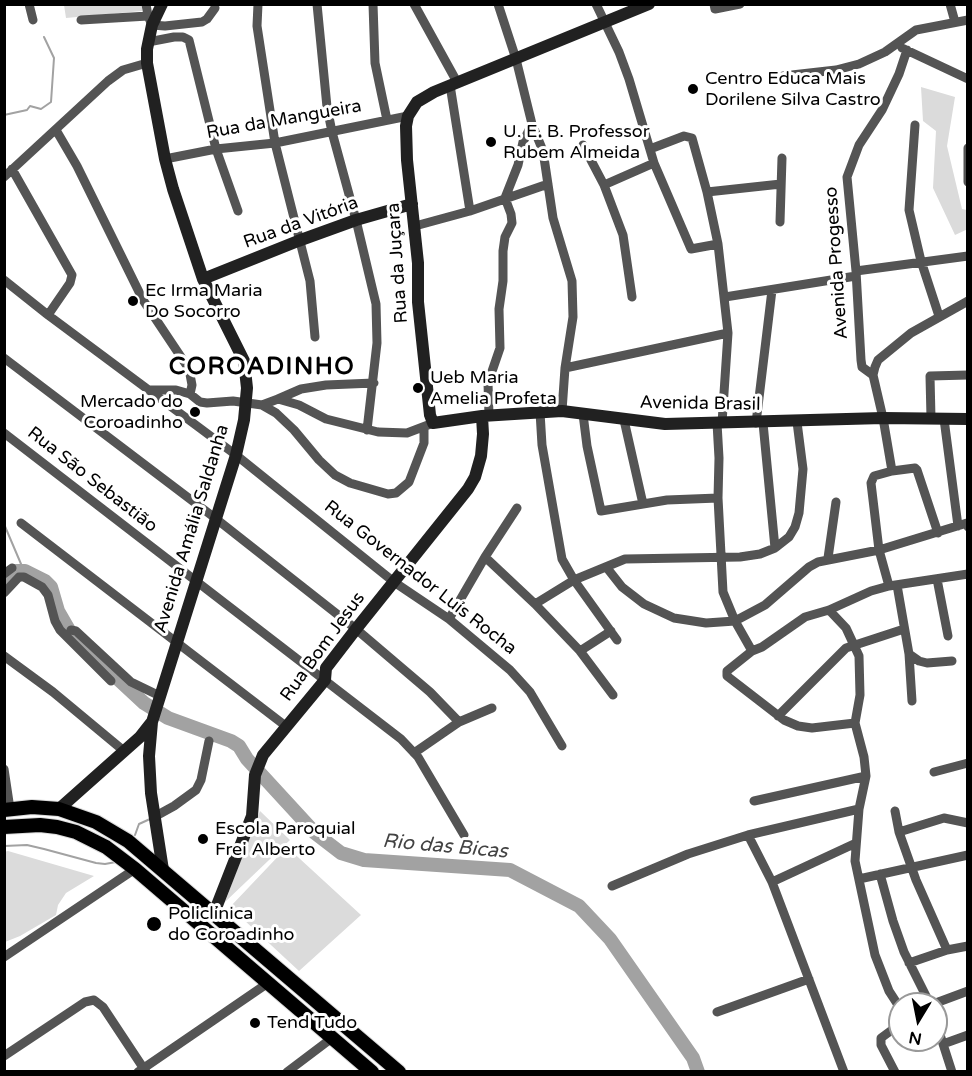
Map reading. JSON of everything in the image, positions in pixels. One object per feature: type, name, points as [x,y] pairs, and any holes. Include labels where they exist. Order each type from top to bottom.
[{"type":"main road","points":[[7,810],[32,807],[59,810],[81,816],[128,841],[399,1071]]},
{"type":"main road","points":[[4,827],[40,825],[76,832],[106,847],[135,869],[372,1071]]},
{"type":"main road","points":[[155,886],[171,892],[202,918],[209,918],[214,913]]},
{"type":"main road","points":[[226,946],[230,941],[236,941],[267,959]]},
{"type":"street","points":[[29,4],[33,20]]},
{"type":"street","points":[[146,4],[150,20]]},
{"type":"street","name":"Avenida Amália Saldanha","points":[[59,810],[124,751],[144,739],[159,699],[236,455],[247,402],[247,374],[244,361],[203,279],[165,159],[147,63],[150,20],[162,4]]},
{"type":"street","points":[[258,4],[257,26],[275,143],[310,281],[315,337]]},
{"type":"street","points":[[317,4],[327,107],[357,220],[376,304],[378,325],[374,383],[367,430]]},
{"type":"street","points":[[373,4],[375,63],[387,120]]},
{"type":"street","points":[[414,4],[454,84],[470,211]]},
{"type":"street","points":[[498,4],[516,59],[532,124],[543,151],[553,218],[572,281],[573,317],[565,368],[562,411]]},
{"type":"street","points":[[596,4],[629,79],[654,163],[691,249],[718,244]]},
{"type":"street","points":[[408,116],[417,102],[454,84],[605,24],[649,4]]},
{"type":"street","points":[[714,4],[715,9],[740,4]]},
{"type":"street","points":[[950,4],[955,22]]},
{"type":"street","points":[[81,21],[150,20],[179,25],[202,22],[211,15],[215,8]]},
{"type":"street","points":[[783,76],[836,70],[860,64],[896,45],[916,30],[968,20]]},
{"type":"street","points":[[148,42],[174,37],[189,40],[216,149],[238,211]]},
{"type":"street","points":[[896,45],[968,79]]},
{"type":"street","name":"Avenida Progesso","points":[[873,375],[862,367],[861,360],[847,177],[859,145],[882,110],[899,74],[907,50]]},
{"type":"street","points":[[4,177],[108,81],[123,70],[147,63]]},
{"type":"street","name":"Rua da Mangueira","points":[[165,159],[216,149],[275,143],[408,116]]},
{"type":"street","name":"Rua da Juçara","points":[[408,116],[407,160],[415,226],[418,302],[430,415],[429,425]]},
{"type":"street","points":[[485,415],[488,383],[500,348],[503,251],[505,237],[512,223],[505,198],[518,165],[523,142],[532,124]]},
{"type":"street","points":[[915,125],[909,210],[921,261],[939,316]]},
{"type":"street","points":[[56,130],[77,166],[143,300],[189,369],[192,376],[190,394]]},
{"type":"street","points":[[650,149],[684,136],[690,136],[707,192],[718,244],[728,333],[719,423],[720,558],[723,592],[735,621],[752,651]]},
{"type":"street","points":[[583,144],[604,185],[623,235],[632,297]]},
{"type":"street","points":[[968,148],[968,182]]},
{"type":"street","points":[[780,222],[782,158]]},
{"type":"street","points":[[604,185],[654,163]]},
{"type":"street","points":[[12,169],[72,275],[70,283],[48,315]]},
{"type":"street","points":[[415,226],[470,211],[548,184]]},
{"type":"street","points":[[707,192],[781,184]]},
{"type":"street","name":"Rua da Vitória","points":[[203,279],[298,241],[412,204]]},
{"type":"street","points":[[725,297],[921,261],[968,256]]},
{"type":"street","name":"Rua Governador Luís Rocha","points":[[4,280],[236,455],[394,582],[449,619],[517,676],[530,692],[562,746]]},
{"type":"street","points":[[772,290],[760,423],[775,548]]},
{"type":"street","points":[[892,471],[884,418],[873,375],[878,360],[910,333],[968,301]]},
{"type":"street","points":[[565,368],[728,333]]},
{"type":"street","points":[[4,358],[215,518],[356,629],[430,692],[459,722]]},
{"type":"street","points":[[607,568],[622,587],[644,604],[674,618],[706,623],[735,621],[765,605],[809,567],[828,558],[879,550],[964,525],[930,376],[968,375]]},
{"type":"street","points":[[262,405],[302,388],[374,383]]},
{"type":"street","points":[[148,390],[176,390],[207,403],[226,401],[262,405],[276,413],[294,430],[335,475],[350,483],[388,494],[396,493],[409,482],[429,425]]},
{"type":"street","name":"Avenida Brasil","points":[[278,399],[299,405],[326,418],[367,430],[395,434],[485,415],[562,411],[658,424],[884,418],[968,419]]},
{"type":"street","points":[[540,412],[542,445],[562,559],[574,580],[617,640]]},
{"type":"street","points":[[583,414],[599,507],[603,512],[667,500],[718,498]]},
{"type":"street","name":"Rua Bom Jesus","points":[[214,913],[252,816],[255,775],[261,761],[267,750],[325,680],[326,668],[471,483],[481,456],[485,415]]},
{"type":"street","points":[[624,420],[643,504]]},
{"type":"street","points":[[535,604],[574,580],[630,558],[740,558],[775,548],[789,537],[799,513],[803,469],[797,422]]},
{"type":"street","name":"Rua São Sebastião","points":[[4,433],[401,739],[414,753],[464,835]]},
{"type":"street","points":[[912,701],[909,654],[904,629],[893,585],[879,550],[872,479],[877,474],[915,468],[939,532]]},
{"type":"street","points":[[828,558],[836,502]]},
{"type":"street","points":[[449,619],[517,508]]},
{"type":"street","points":[[21,523],[287,727]]},
{"type":"street","points":[[485,557],[580,651],[613,695]]},
{"type":"street","points":[[855,723],[812,728],[798,726],[778,716],[727,676],[729,668],[805,617],[893,585],[968,574]]},
{"type":"street","points":[[4,592],[19,577],[24,577],[46,590],[55,621],[111,681]]},
{"type":"street","points":[[937,579],[948,636]]},
{"type":"street","points":[[829,610],[846,628],[859,656],[861,675],[855,723],[864,757],[866,776],[859,809],[855,861],[875,955],[890,992]]},
{"type":"street","points":[[778,716],[822,673],[833,658],[854,643],[904,629]]},
{"type":"street","points":[[580,651],[611,630]]},
{"type":"street","points":[[68,633],[78,633],[131,682],[159,699]]},
{"type":"street","points":[[909,654],[927,663],[952,661]]},
{"type":"street","points":[[4,656],[53,692],[124,751]]},
{"type":"street","points":[[414,753],[459,722],[492,708]]},
{"type":"street","points":[[144,739],[163,870]]},
{"type":"street","points":[[154,817],[196,790],[201,780],[209,741]]},
{"type":"street","points":[[934,772],[968,763]]},
{"type":"street","points":[[4,769],[7,810]]},
{"type":"street","points":[[754,801],[866,776]]},
{"type":"street","points":[[612,886],[688,854],[748,835],[859,809]]},
{"type":"street","points":[[895,811],[899,832],[911,867],[947,950]]},
{"type":"street","points":[[899,832],[944,818],[968,823]]},
{"type":"street","points":[[748,835],[772,882],[844,1071]]},
{"type":"street","points":[[772,882],[856,843]]},
{"type":"street","points":[[860,879],[968,855]]},
{"type":"street","points":[[4,957],[135,869]]},
{"type":"street","points":[[880,874],[893,921],[909,963],[925,992]]},
{"type":"street","points":[[909,963],[947,950],[968,946]]},
{"type":"street","points":[[717,1012],[810,979]]},
{"type":"street","points":[[4,1056],[85,1002],[94,1000],[103,1007],[143,1070],[268,983]]},
{"type":"street","points":[[948,998],[968,991]]},
{"type":"street","points":[[888,1032],[883,1035],[881,1042],[895,1071]]},
{"type":"street","points":[[948,1042],[968,1035]]},
{"type":"street","points":[[287,1071],[332,1038]]},
{"type":"street","points":[[946,1052],[952,1071]]},
{"type":"shaded area","points":[[64,5],[142,5],[142,11],[66,18]]},
{"type":"shaded area","points":[[921,87],[955,97],[947,146],[962,209],[967,210],[968,229],[955,235],[933,188],[936,131],[923,121]]},
{"type":"shaded area","points":[[260,811],[290,840],[225,902],[243,854]]},
{"type":"shaded area","points":[[287,847],[361,915],[299,971],[230,907]]},
{"type":"shaded area","points":[[8,851],[94,876],[66,893],[58,905],[56,915],[5,942],[4,852]]},
{"type":"waterway","points":[[4,115],[27,110],[30,106],[41,109],[51,102],[54,58],[44,37]]},
{"type":"waterway","points":[[4,524],[24,571]]},
{"type":"waterway","name":"Rio das Bicas","points":[[4,583],[15,571],[25,571],[45,581],[51,587],[58,611],[73,637],[144,703],[168,718],[239,746],[247,759],[315,833],[341,853],[364,860],[510,870],[579,906],[610,939],[693,1058],[698,1072]]},
{"type":"waterway","points":[[135,835],[139,824],[150,819]]},
{"type":"waterway","points":[[4,846],[27,845],[96,863],[116,862]]},
{"type":"place","name":"Centro Educa Mais Dorilene Silva Castro","points":[[693,89]]},
{"type":"place","name":"U. E. B. Professor Rubem Almeida","points":[[491,142]]},
{"type":"place","name":"Ec Irma Maria Do Socorro","points":[[133,301]]},
{"type":"place","name":"Ueb Maria Amelia Profeta","points":[[418,388]]},
{"type":"place","name":"Mercado do Coroadinho","points":[[195,412]]},
{"type":"place","name":"Escola Paroquial Frei Alberto","points":[[203,839]]},
{"type":"place","name":"Policlínica do Coroadinho","points":[[154,924]]},
{"type":"place","name":"Tend Tudo","points":[[255,1023]]},
{"type":"district","name":"COROADINHO","points":[[262,368]]}]
